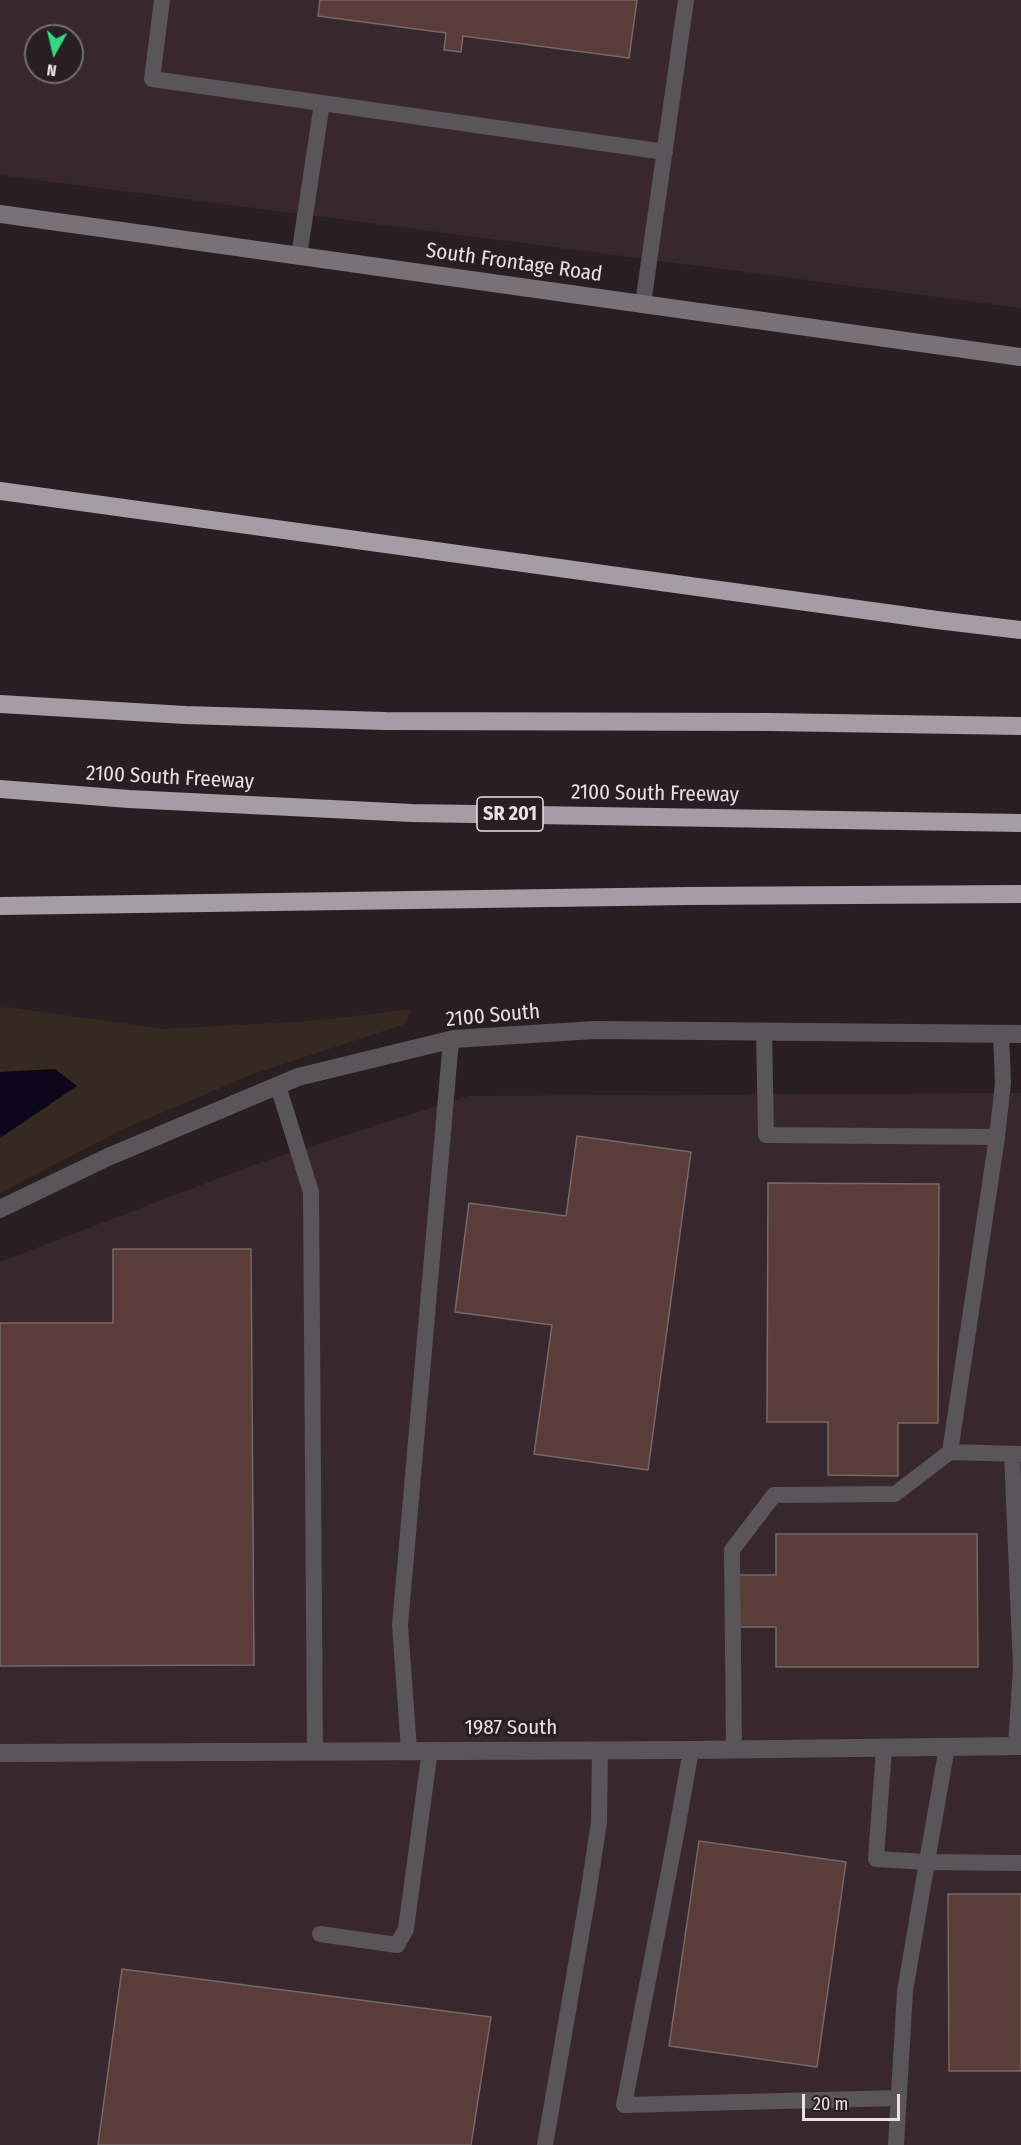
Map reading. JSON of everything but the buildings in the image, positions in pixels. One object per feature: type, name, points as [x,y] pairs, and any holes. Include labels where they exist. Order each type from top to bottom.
[{"type":"highway","points":[[0,491],[1021,630]]},
{"type":"highway","points":[[0,704],[185,715],[386,721],[769,722],[1021,726]]},
{"type":"highway","name":"2100 South Freeway","points":[[0,789],[129,799],[412,813],[1021,823]]},
{"type":"highway","points":[[0,906],[688,896],[1021,894]]},
{"type":"street","name":"South Frontage Road","points":[[0,214],[1021,357]]},
{"type":"street","name":"2100 South","points":[[0,1209],[108,1157],[298,1077],[451,1040],[594,1030],[1021,1034]]},
{"type":"street","name":"1987 South","points":[[0,1753],[734,1750],[1018,1746]]},
{"type":"lane","points":[[162,0],[152,79],[665,152]]},
{"type":"lane","points":[[643,304],[686,0]]},
{"type":"lane","points":[[299,256],[322,103]]},
{"type":"lane","points":[[764,1032],[766,1135],[997,1137]]},
{"type":"lane","points":[[950,1452],[997,1137],[1003,1083],[1001,1034]]},
{"type":"lane","points":[[409,1750],[400,1625],[451,1040]]},
{"type":"lane","points":[[278,1086],[311,1192],[315,1751]]},
{"type":"lane","points":[[734,1750],[732,1550],[774,1495],[896,1494],[950,1452],[1016,1454],[1021,1667],[1018,1746]]},
{"type":"lane","points":[[896,2145],[905,1991],[947,1747]]},
{"type":"lane","points":[[884,1748],[876,1859],[1021,1863]]},
{"type":"lane","points":[[320,1934],[397,1945],[406,1929],[430,1750]]},
{"type":"lane","points":[[545,2145],[599,1822],[600,1750]]},
{"type":"lane","points":[[691,1750],[624,2104],[899,2098]]},
{"type":"shaded area","points":[[0,0],[1021,0],[1021,308],[0,175]]},
{"type":"shaded area","points":[[0,1006],[163,1029],[312,1021],[411,1009],[405,1024],[253,1074],[121,1130],[0,1193],[0,1138],[76,1086],[55,1069],[0,1072]]},
{"type":"shaded area","points":[[55,1069],[77,1086],[0,1138],[0,1072]]},
{"type":"shaded area","points":[[1021,1093],[1021,2145],[0,2145],[0,1262],[253,1165],[468,1096]]}]
